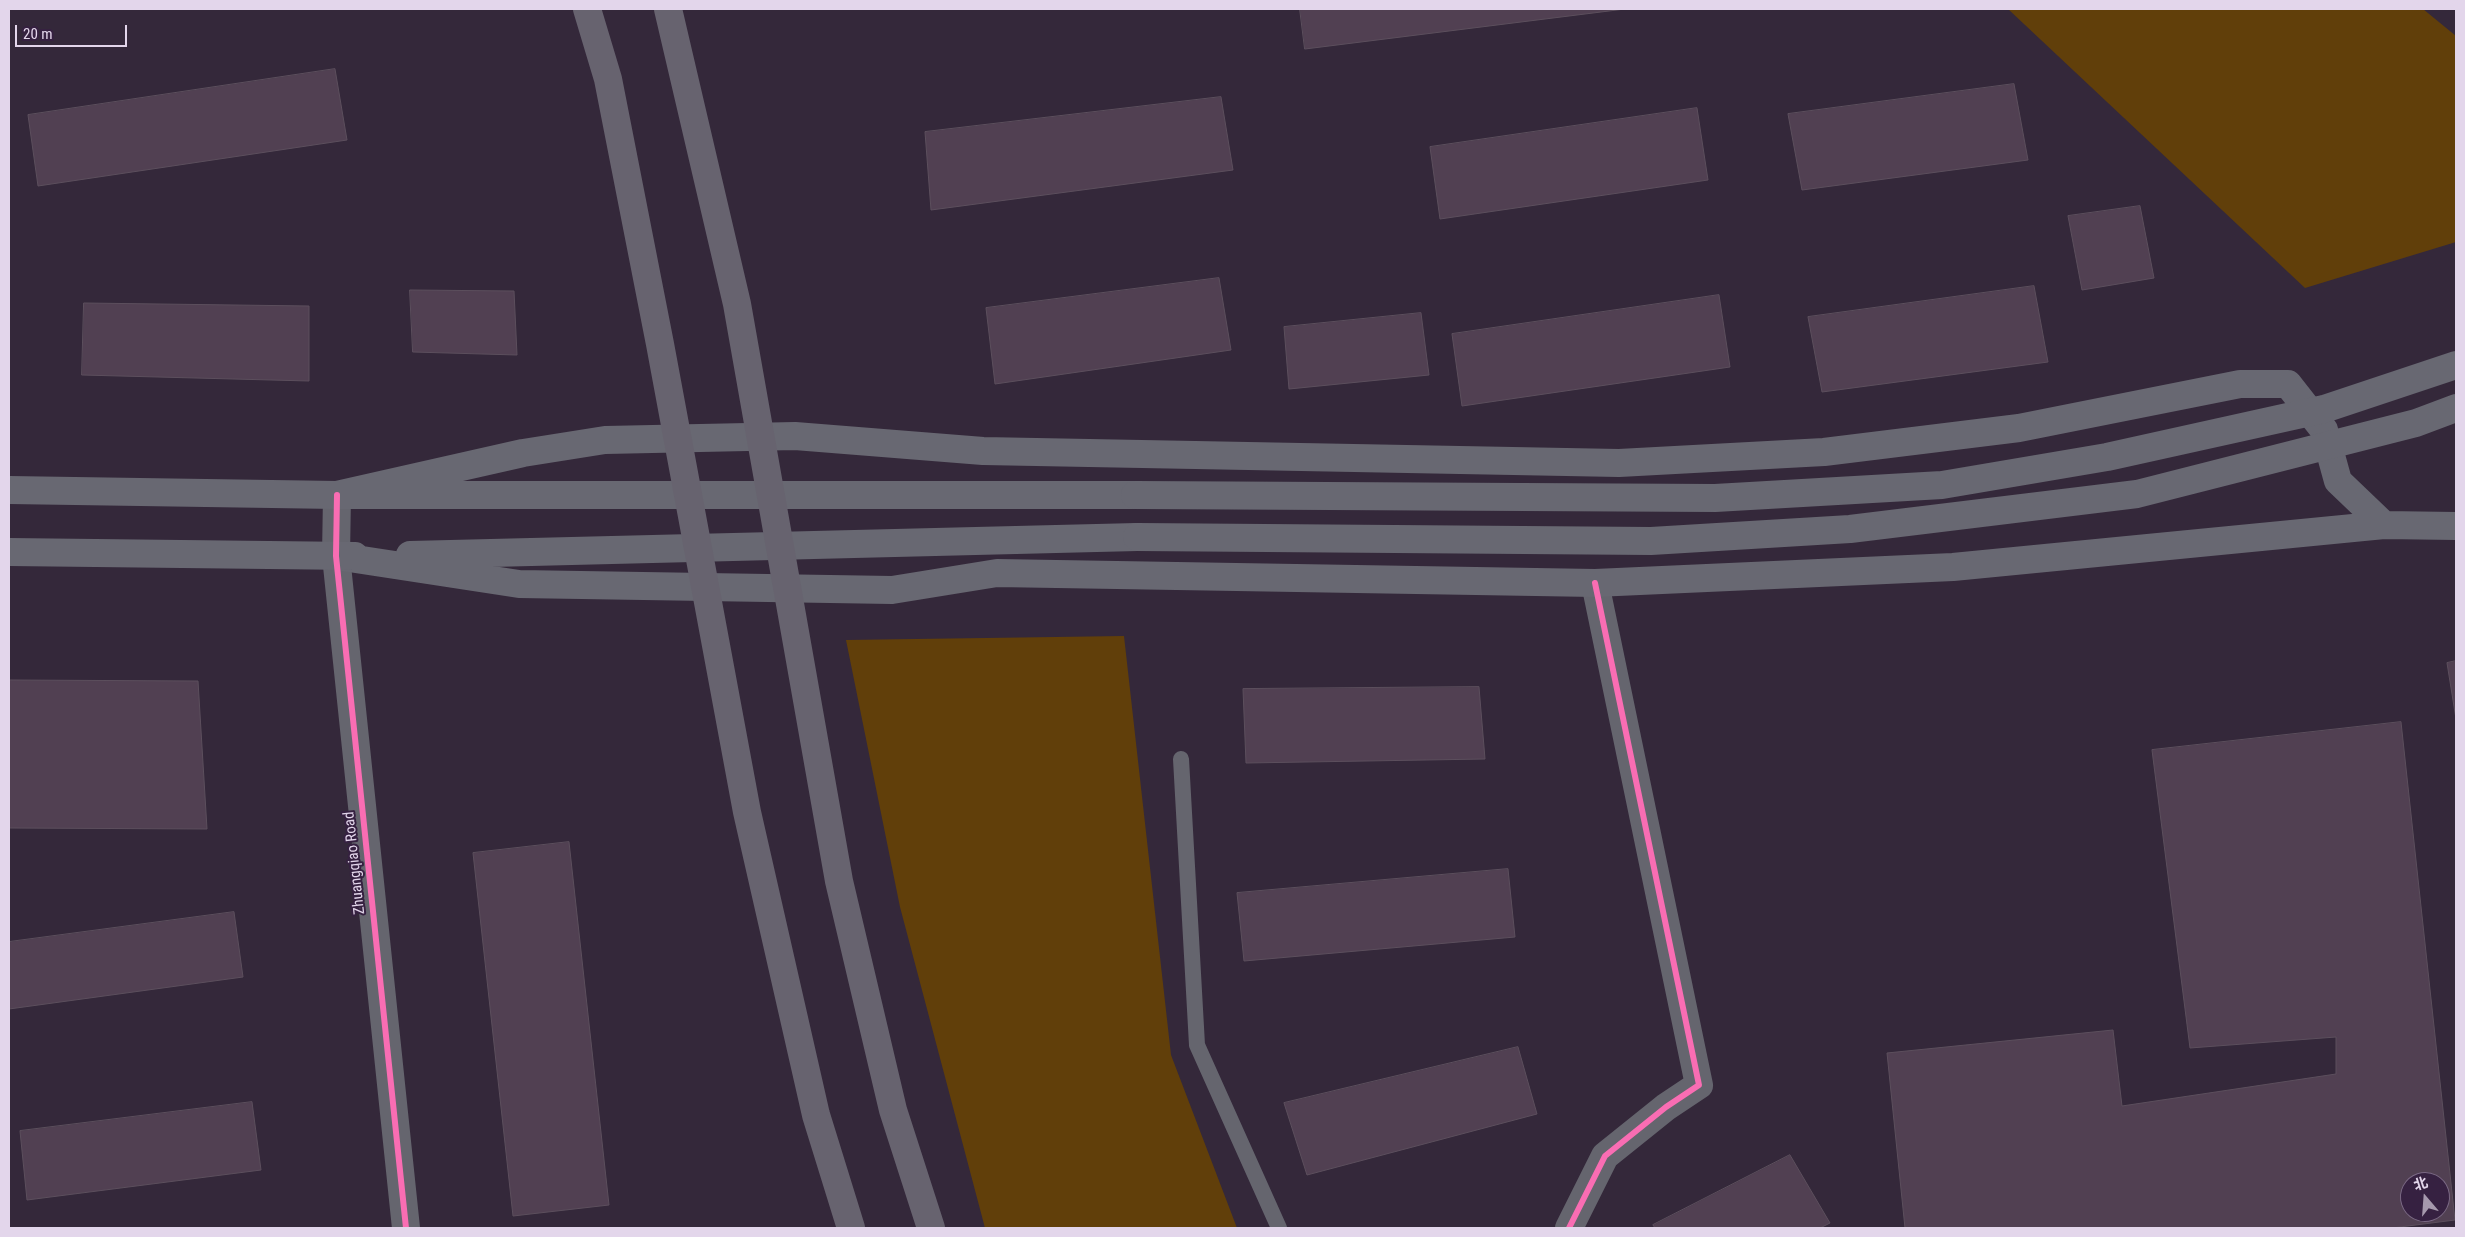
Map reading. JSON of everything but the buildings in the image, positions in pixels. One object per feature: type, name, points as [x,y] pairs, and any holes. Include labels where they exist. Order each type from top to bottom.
[{"type":"highway","points":[[587,9],[610,89],[748,812],[816,1115],[850,1228]]},
{"type":"highway","points":[[668,9],[738,304],[839,881],[893,1110],[931,1228]]},
{"type":"main road","points":[[9,490],[337,495],[1135,494],[1715,498],[1942,485],[2107,457],[2324,409],[2456,365]]},
{"type":"main road","points":[[337,495],[522,453],[605,440],[795,436],[983,450],[1619,463],[1824,452],[2019,428],[2240,384],[2288,384],[2324,430],[2338,482],[2384,525]]},
{"type":"main road","points":[[9,552],[336,556],[1137,537],[1652,541],[1850,529],[2137,494],[2416,423],[2456,408]]},
{"type":"main road","points":[[336,556],[519,584],[892,590],[997,573],[1595,583],[1953,567],[2384,525],[2456,526]]},
{"type":"street","name":"Zhuangqiao Road","points":[[337,495],[336,556],[406,1228]]},
{"type":"street","points":[[1569,1228],[1605,1156],[1666,1108],[1699,1085],[1595,583]]},
{"type":"lane","points":[[1181,759],[1197,1045],[1279,1228]]},
{"type":"shaded area","points":[[2008,9],[2423,9],[2456,36],[2456,242],[2305,288]]},
{"type":"shaded area","points":[[1124,636],[1171,1055],[1237,1228],[985,1228],[900,907],[846,640]]},
{"type":"cycle path","points":[[337,495],[336,556],[406,1228]]},
{"type":"cycle path","points":[[1569,1228],[1605,1156],[1666,1107],[1699,1085],[1595,583]]}]
